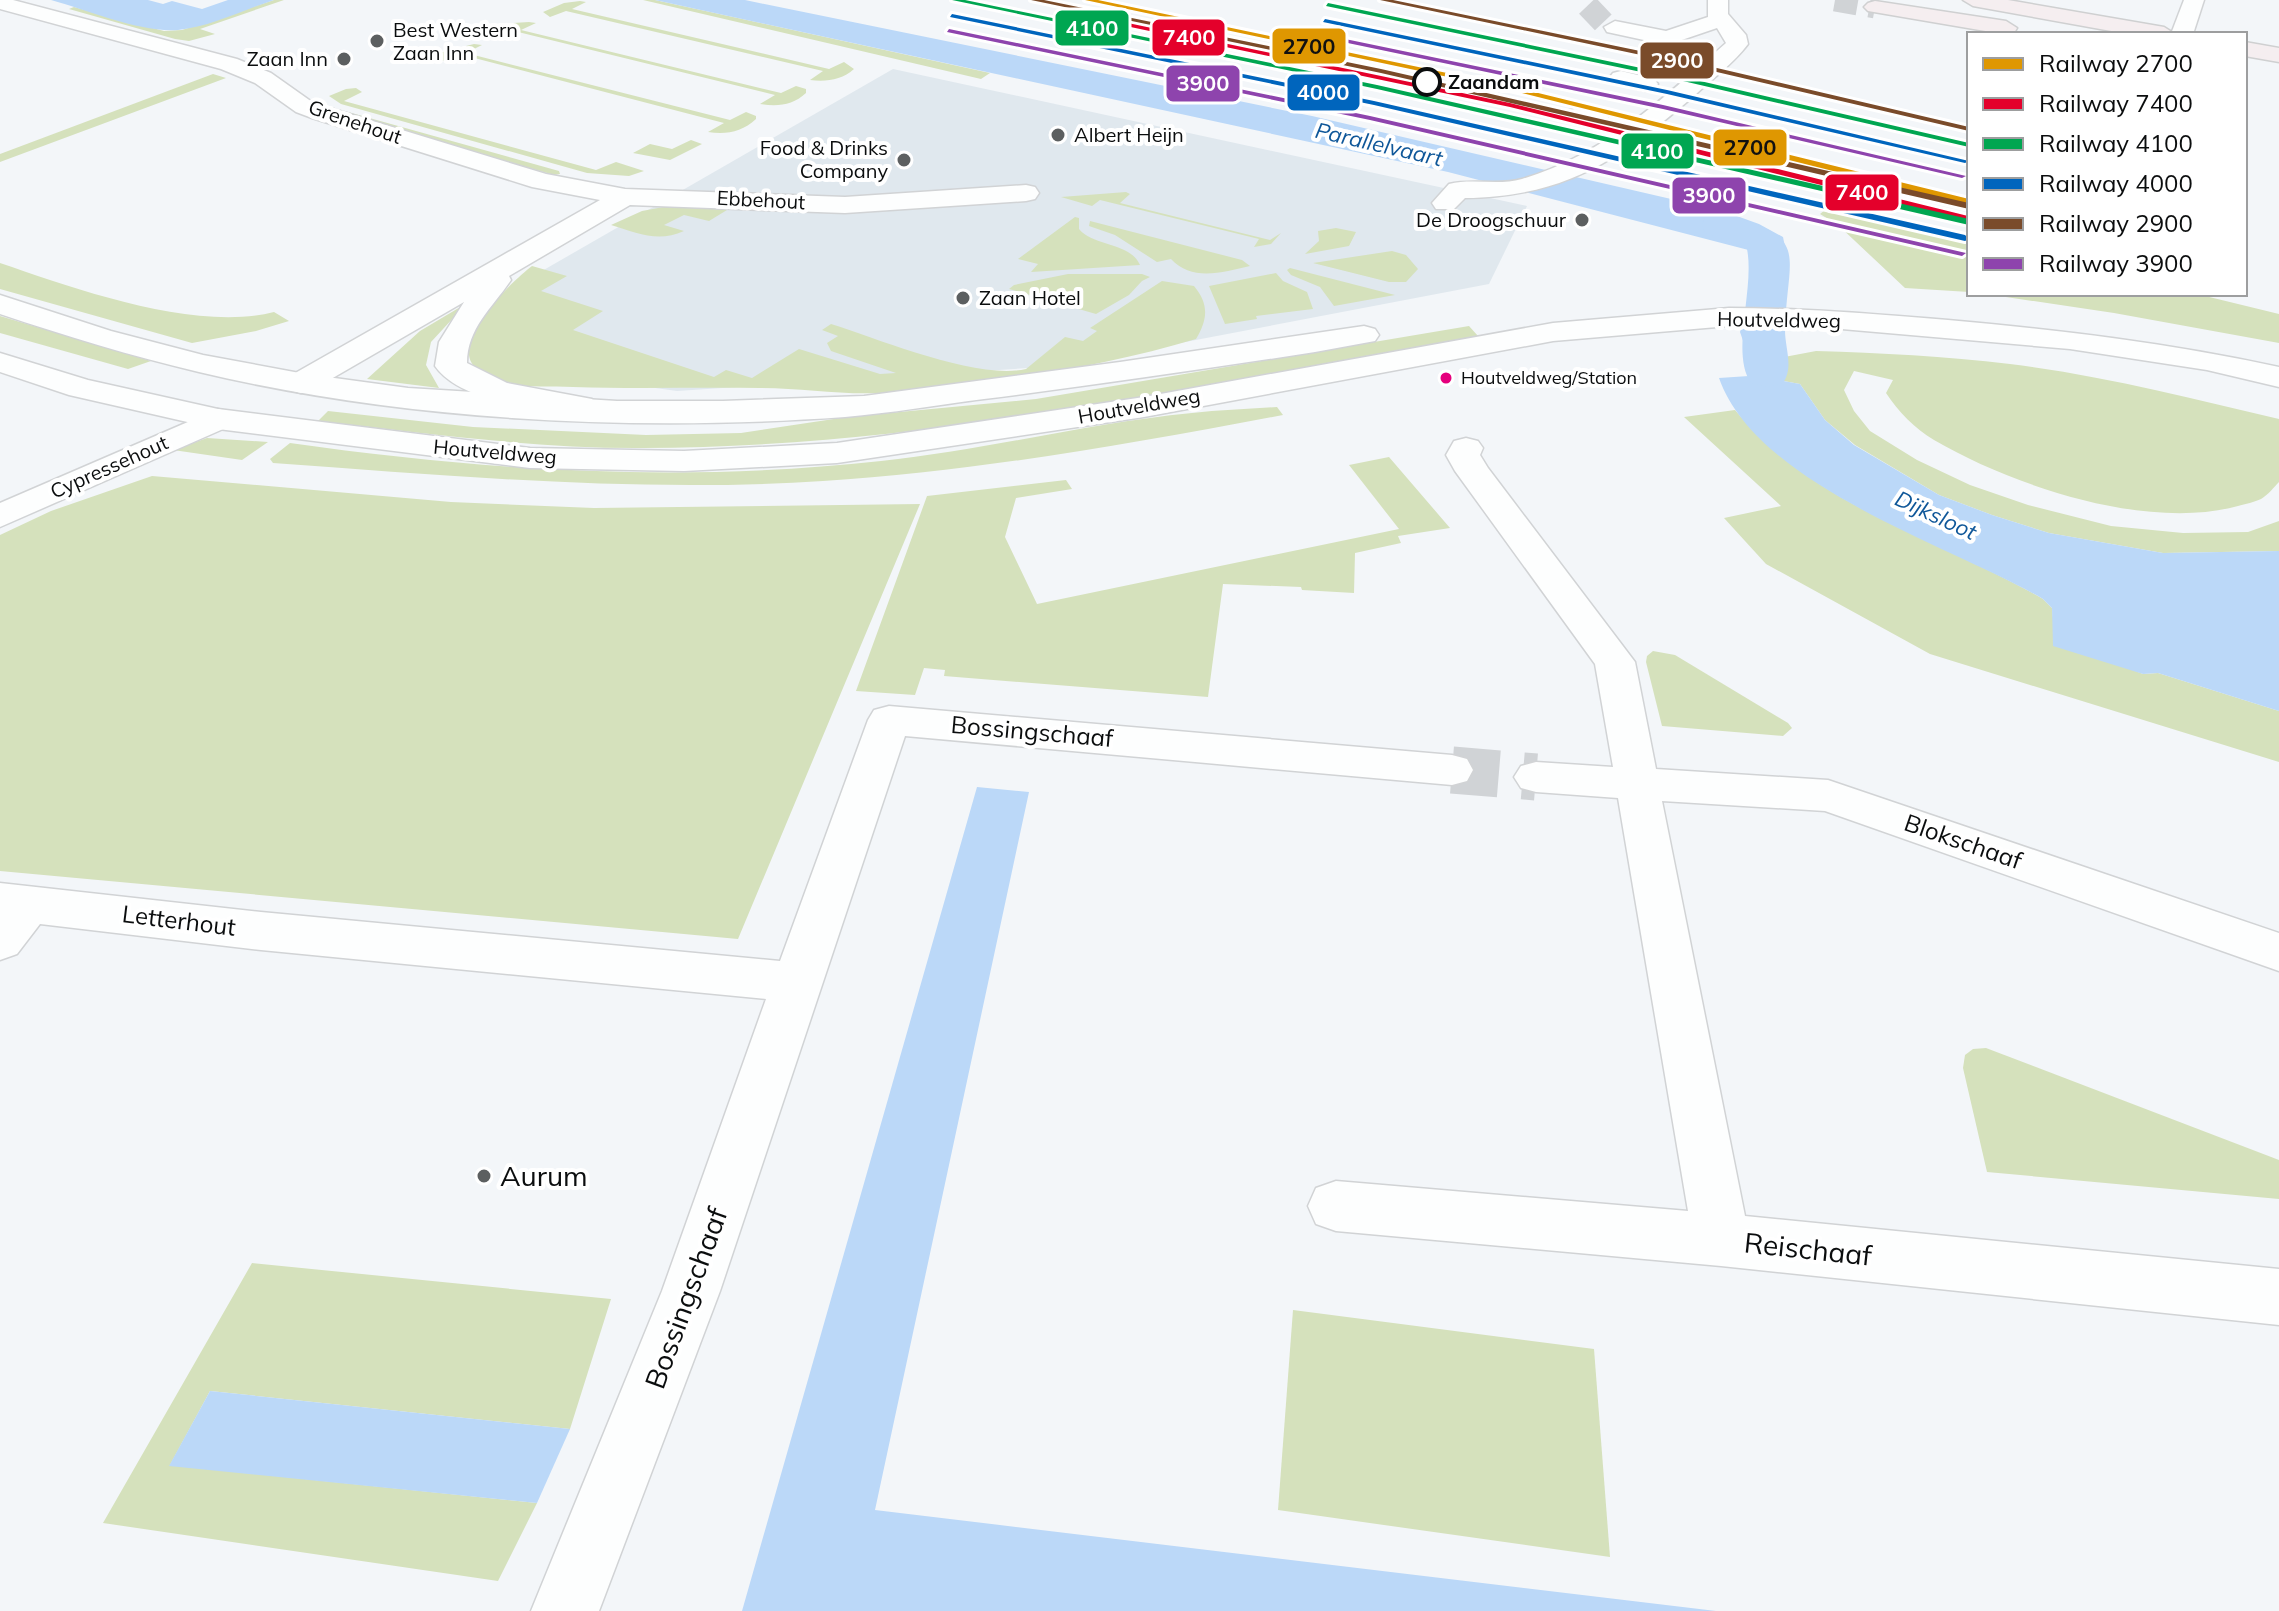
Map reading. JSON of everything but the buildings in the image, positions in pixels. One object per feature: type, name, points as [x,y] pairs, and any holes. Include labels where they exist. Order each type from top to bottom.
[{"type":"main road","points":[[1973,0],[2153,32]]},
{"type":"main road","points":[[1875,7],[2032,32]]},
{"type":"main road","points":[[2247,49],[2279,55]]},
{"type":"main road","points":[[2247,66],[2279,72]]},
{"type":"street","points":[[2183,32],[2194,0]]},
{"type":"street","name":"Grenehout","points":[[0,3],[50,6],[229,64],[263,78],[304,107],[335,118],[541,181],[625,197]]},
{"type":"street","points":[[1675,14],[1720,10]]},
{"type":"street","points":[[1615,27],[1667,38],[1720,10]]},
{"type":"street","points":[[1452,196],[1524,187],[1594,157],[1663,112],[1737,44],[1720,10]]},
{"type":"street","points":[[1714,65],[1743,67]]},
{"type":"street","points":[[1621,78],[1646,84]]},
{"type":"street","name":"Ebbehout","points":[[625,197],[845,205],[1026,193]]},
{"type":"street","points":[[218,419],[301,383],[512,259],[625,197]]},
{"type":"street","points":[[172,409],[259,374],[365,323],[512,259]]},
{"type":"street","points":[[512,259],[463,322],[449,349],[451,366],[464,378],[536,399],[615,411]]},
{"type":"street","name":"Houtveldweg","points":[[0,304],[124,342],[301,383],[402,399],[547,411],[831,408],[1126,373],[1592,299],[1732,305]]},
{"type":"street","points":[[1925,299],[2175,330],[2279,352]]},
{"type":"street","name":"Houtveldweg","points":[[0,362],[80,388],[218,419],[530,458],[684,461],[837,453],[1144,407],[1553,332],[1732,305],[1820,300],[2207,361],[2279,377]]},
{"type":"street","name":"Cypressehout","points":[[0,487],[172,409]]},
{"type":"street","name":"Cypressehout","points":[[0,516],[218,419]]},
{"type":"street","points":[[1466,448],[1463,455],[1472,471],[1615,662],[1721,1240]]},
{"type":"street","name":"Bossingschaaf","points":[[565,1611],[691,1291],[889,720],[1452,770]]},
{"type":"street","points":[[1536,777],[1636,785]]},
{"type":"street","name":"Blokschaaf","points":[[1636,785],[1828,796],[2279,952]]},
{"type":"street","points":[[0,941],[15,902]]},
{"type":"street","name":"Letterhout","points":[[15,902],[261,931],[797,982]]},
{"type":"street","name":"Reischaaf","points":[[1336,1206],[1721,1240],[2279,1297]]},
{"type":"shaded area","points":[[893,69],[1527,206],[1489,284],[1059,366],[677,391],[518,369],[495,298]]},
{"type":"green space","points":[[274,0],[284,0],[200,29],[215,34],[189,41],[69,9],[74,7],[164,31],[182,30]]},
{"type":"green space","points":[[643,0],[655,0],[990,73],[981,79]]},
{"type":"green space","points":[[586,2],[572,9],[829,69],[844,62],[854,69],[834,79],[810,80],[823,71],[566,11],[550,17],[543,12],[564,3]]},
{"type":"green space","points":[[513,23],[536,23],[521,30],[781,93],[796,86],[806,89],[806,93],[785,104],[760,104],[775,95],[514,31],[497,38],[491,33]]},
{"type":"green space","points":[[474,44],[482,45],[466,53],[730,120],[746,112],[756,116],[756,119],[734,132],[708,132],[724,123],[459,54],[440,62],[436,60],[435,56],[439,53]]},
{"type":"green space","points":[[213,74],[226,78],[0,162],[0,154]]},
{"type":"green space","points":[[356,88],[362,92],[344,101],[596,170],[616,162],[644,171],[629,176],[587,173],[341,104],[329,96]]},
{"type":"green space","points":[[348,112],[559,171],[560,174],[554,175],[341,114]]},
{"type":"green space","points":[[691,140],[702,144],[670,160],[633,153],[650,144],[672,149]]},
{"type":"green space","points":[[1130,194],[1120,203],[1270,240],[1281,233],[1271,244],[1254,247],[1259,239],[1100,200],[1092,206],[1061,197]]},
{"type":"green space","points":[[669,206],[727,210],[709,221],[684,215],[664,225],[684,231],[674,235],[648,236],[611,225],[642,211]]},
{"type":"green space","points":[[1830,206],[1967,238],[1967,292],[1905,288],[1838,225],[1820,214]]},
{"type":"green space","points":[[1075,217],[1079,218],[1079,229],[1086,235],[1128,252],[1140,265],[1031,272],[1038,264],[1018,259]]},
{"type":"green space","points":[[1090,221],[1242,260],[1250,266],[1208,273],[1188,271],[1171,259],[1157,262],[1115,235],[1089,226]]},
{"type":"green space","points":[[1336,228],[1356,232],[1349,246],[1305,254],[1319,241],[1318,231]]},
{"type":"green space","points":[[1392,251],[1406,255],[1418,269],[1406,282],[1389,282],[1313,263]]},
{"type":"green space","points":[[0,263],[136,305],[209,316],[243,317],[274,312],[289,321],[256,331],[192,343],[0,289]]},
{"type":"green space","points":[[532,266],[567,276],[541,291],[603,311],[573,330],[714,377],[726,370],[752,378],[799,349],[880,374],[896,373],[831,351],[827,343],[838,336],[822,330],[831,324],[929,357],[1005,371],[1026,369],[1065,337],[1083,341],[1097,331],[1090,328],[1162,281],[1194,286],[1205,312],[1196,339],[1080,367],[961,385],[881,393],[775,388],[532,386],[507,383],[481,373],[469,356],[470,343],[486,313]]},
{"type":"green space","points":[[1290,268],[1395,295],[1334,306],[1320,287],[1291,275],[1287,270]]},
{"type":"green space","points":[[1276,273],[1283,281],[1307,292],[1313,309],[1256,316],[1257,319],[1225,324],[1209,286]]},
{"type":"green space","points":[[1068,274],[1142,274],[1150,277],[1129,295],[1096,314],[1009,289],[1014,285]]},
{"type":"green space","points":[[1999,296],[2205,296],[2279,314],[2279,343]]},
{"type":"green space","points":[[467,303],[431,342],[426,365],[439,388],[367,379],[420,331]]},
{"type":"green space","points":[[0,316],[151,361],[128,369],[0,333]]},
{"type":"green space","points":[[1469,326],[1478,336],[1059,410],[848,438],[742,445],[596,447],[476,439],[318,421],[328,411],[473,427],[646,435],[741,433],[847,417],[1036,399]]},
{"type":"green space","points":[[1816,351],[1937,357],[2044,369],[2145,388],[2279,419],[2279,482],[2266,495],[2238,506],[2202,512],[2163,513],[2082,500],[2041,488],[1966,457],[1927,436],[1901,413],[1886,393],[1893,380],[1854,371],[1844,390],[1854,411],[1870,431],[1917,460],[1970,485],[2028,505],[2111,526],[2183,533],[2248,532],[2279,521],[2279,551],[2163,553],[2049,533],[1939,495],[1855,445],[1825,420],[1800,384],[1778,380],[1779,358]]},
{"type":"green space","points":[[1277,407],[1283,415],[1111,446],[939,471],[823,481],[616,484],[410,473],[273,463],[270,459],[290,443],[438,461],[585,471],[806,468],[920,456],[1153,417]]},
{"type":"green space","points":[[1735,410],[1767,443],[1802,472],[1839,496],[2043,599],[2052,608],[2055,639],[2143,674],[2158,673],[2279,711],[2279,762],[1930,654],[1766,564],[1724,518],[1781,506],[1684,417]]},
{"type":"green space","points":[[207,438],[268,442],[242,460],[173,450]]},
{"type":"green space","points":[[1389,457],[1450,528],[1398,536],[1401,543],[1355,553],[1354,593],[1223,584],[1208,697],[944,676],[945,670],[924,668],[915,695],[856,691],[927,496],[1066,480],[1072,489],[1016,498],[1005,537],[1037,604],[1399,529],[1349,465]]},
{"type":"green space","points":[[152,476],[451,502],[594,508],[920,504],[738,939],[0,871],[0,535],[51,511]]},
{"type":"green space","points":[[1653,651],[1675,655],[1792,728],[1783,736],[1662,726],[1646,662]]},
{"type":"green space","points":[[1986,1048],[2279,1160],[2279,1199],[1987,1172],[1963,1068],[1965,1055],[1973,1049]]},
{"type":"green space","points":[[252,1263],[611,1299],[570,1429],[210,1391],[170,1465],[537,1503],[498,1581],[103,1523]]},
{"type":"green space","points":[[1293,1310],[1594,1349],[1610,1557],[1278,1510]]},
{"type":"water","points":[[51,0],[148,0],[163,4],[172,1],[202,9],[228,0],[274,0],[214,22],[163,30],[131,24]]},
{"type":"water","name":"Parallelvaart","points":[[655,0],[745,0],[1312,116],[1723,211],[1783,237],[1788,262],[1783,262],[1782,279],[1757,275],[1760,253],[1448,172]]},
{"type":"water","points":[[1751,288],[1783,290],[1784,333],[1778,380],[1800,384],[1825,420],[1854,445],[1939,495],[2049,533],[2163,553],[2279,551],[2279,711],[2158,673],[2143,674],[2053,646],[2052,608],[2043,599],[1860,509],[1814,481],[1773,450],[1740,416],[1719,378],[1749,376],[1748,355],[1740,332]]},
{"type":"water","points":[[977,787],[1029,792],[875,1510],[1716,1611],[742,1611]]},
{"type":"water","points":[[210,1391],[570,1429],[537,1503],[169,1466]]},
{"type":"waterway","name":"Dijksloot","points":[[1720,225],[1752,235],[1766,244],[1772,271],[1764,330],[1767,374]]},
{"type":"tunnel","points":[[1835,0],[1875,7]]},
{"type":"tunnel","points":[[1587,22],[1606,4]]},
{"type":"tunnel","points":[[1452,770],[1536,777]]},
{"type":"rail line","name":"4100","points":[[955,0],[1377,87],[1967,222]]},
{"type":"rail line","name":"2900","points":[[1034,0],[1381,71],[1967,206]]},
{"type":"rail line","name":"2700","points":[[1088,0],[1514,89],[1967,202]]},
{"type":"rail line","name":"2900","points":[[1383,0],[1674,60],[1967,129]]},
{"type":"rail line","name":"4100","points":[[1328,5],[1670,76],[1967,145]]},
{"type":"rail line","name":"4000","points":[[952,16],[1374,103],[1965,238]]},
{"type":"rail line","name":"7400","points":[[1085,16],[1510,105],[1965,218]]},
{"type":"rail line","name":"4000","points":[[1325,21],[1667,92],[1965,161]]},
{"type":"rail line","name":"3900","points":[[949,31],[1370,118],[1962,253]]},
{"type":"rail line","name":"3900","points":[[1321,36],[1663,107],[1962,176]]},
{"type":"place","name":"Best Western Zaan Inn","points":[[377,41]]},
{"type":"place","name":"Zaan Inn","points":[[344,59]]},
{"type":"place","name":"Zaandam","points":[[1427,82]]},
{"type":"place","name":"Albert Heijn","points":[[1058,135]]},
{"type":"place","name":"Food & Drinks Company","points":[[904,160]]},
{"type":"place","name":"De Droogschuur","points":[[1582,220]]},
{"type":"place","name":"Zaan Hotel","points":[[963,298]]},
{"type":"place","name":"Houtveldweg/Station","points":[[1446,378]]},
{"type":"place","name":"Aurum","points":[[484,1176]]}]
